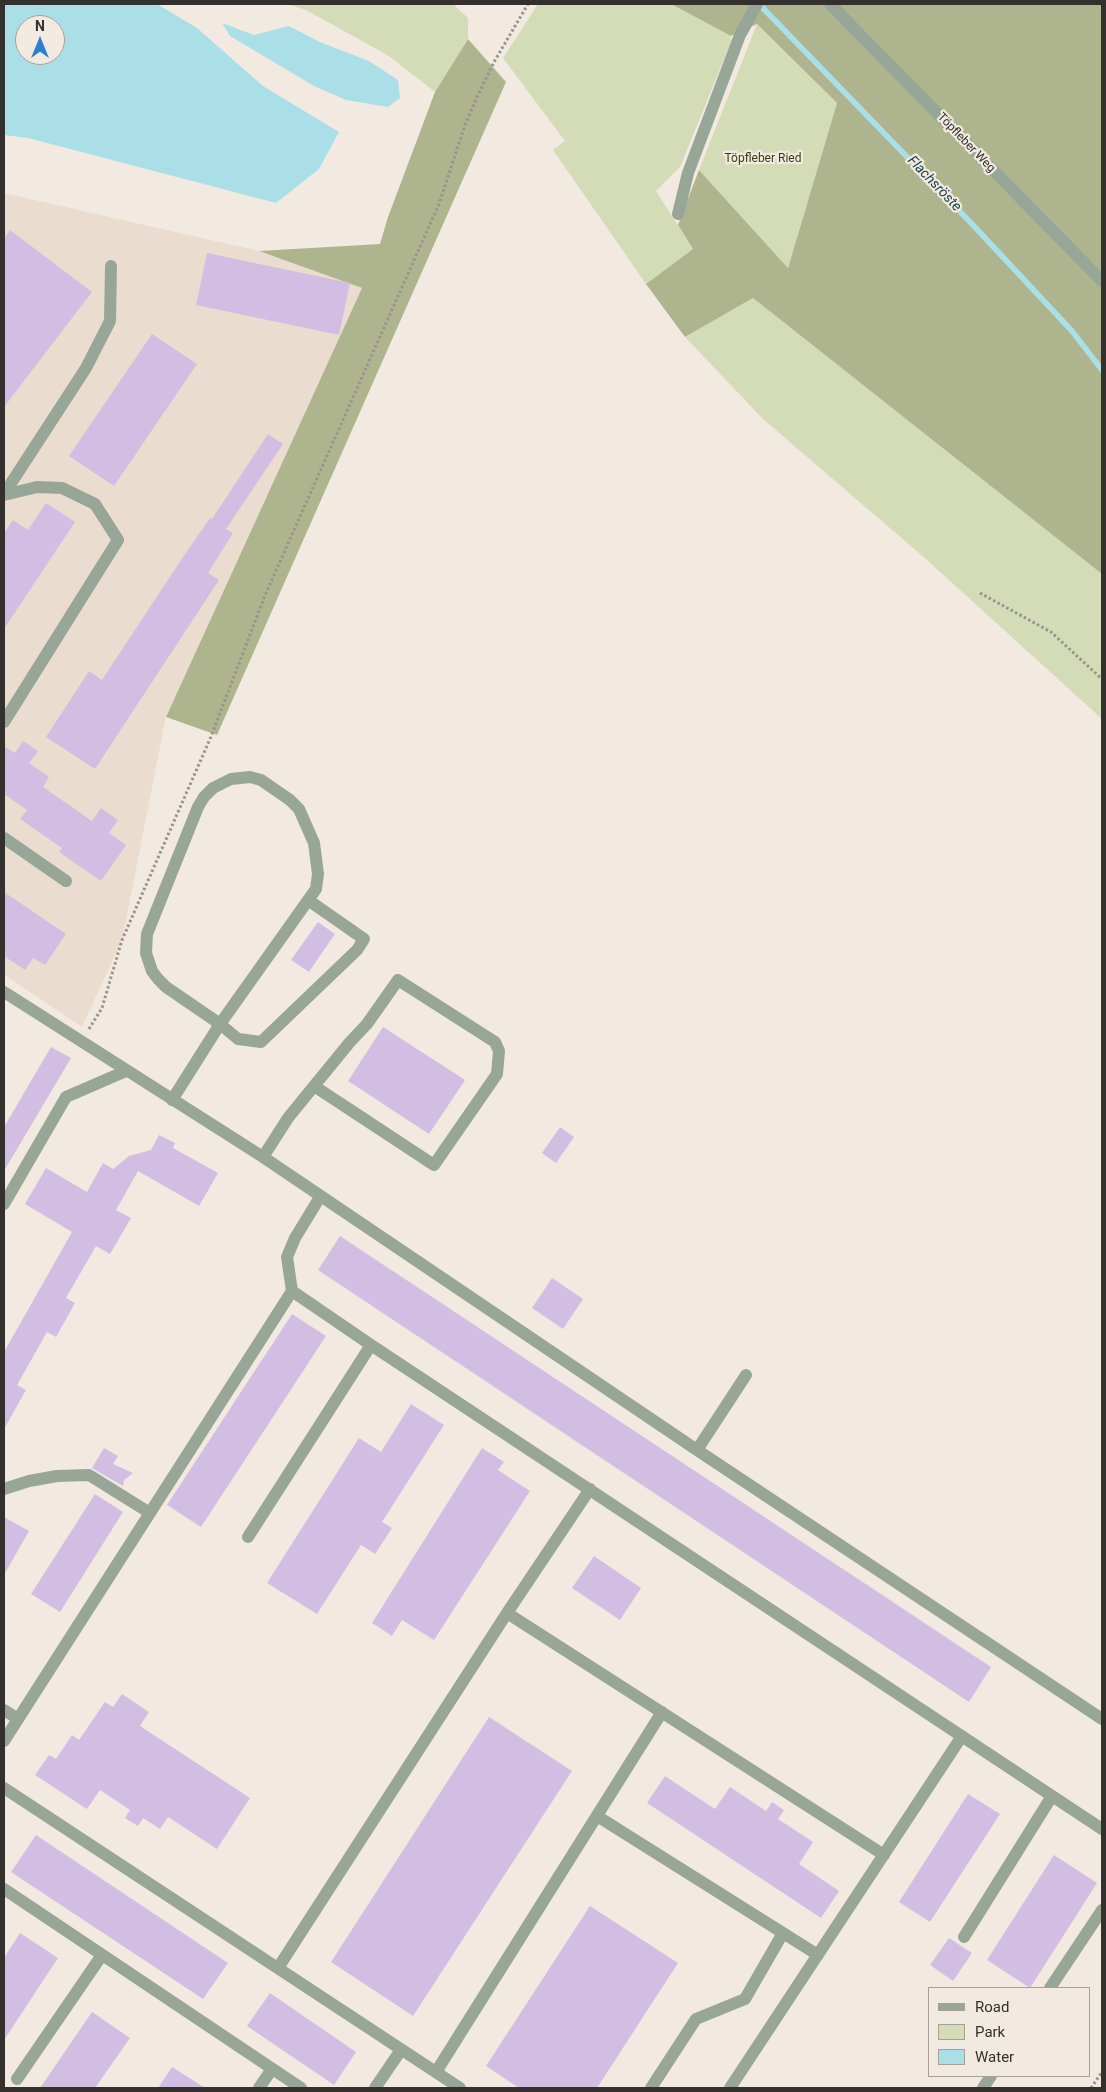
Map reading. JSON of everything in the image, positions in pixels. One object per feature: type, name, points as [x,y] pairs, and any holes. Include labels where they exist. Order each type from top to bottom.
[{"type":"street","name":"Töpfleber Weg","points":[[830,4],[1102,281]]},
{"type":"street","points":[[678,214],[688,173],[740,35],[755,7]]},
{"type":"street","points":[[4,494],[86,368],[110,321],[111,266]]},
{"type":"street","points":[[4,494],[37,487],[62,488],[95,504],[118,540],[4,722]]},
{"type":"street","points":[[172,1100],[220,1024],[316,888],[318,874],[314,843],[299,809],[262,780],[250,777],[231,779],[213,788],[198,807],[147,934],[146,953],[152,971],[166,987],[220,1024],[238,1039],[262,1042],[357,950],[364,939],[308,900]]},
{"type":"street","points":[[4,838],[66,881]]},
{"type":"street","points":[[263,1157],[288,1118],[314,1086],[350,1042],[367,1024],[398,980],[495,1042],[499,1051],[497,1074],[434,1165],[314,1086]]},
{"type":"street","points":[[4,992],[81,1043],[263,1157],[697,1450],[1102,1719]]},
{"type":"street","points":[[4,1204],[66,1097],[126,1071]]},
{"type":"street","points":[[4,1741],[292,1291],[287,1258],[295,1238],[320,1197]]},
{"type":"street","points":[[292,1291],[1102,1829]]},
{"type":"street","points":[[248,1537],[371,1345]]},
{"type":"street","points":[[697,1450],[746,1376]]},
{"type":"street","points":[[4,1489],[29,1481],[57,1476],[88,1475],[150,1512]]},
{"type":"street","points":[[278,1968],[507,1613],[590,1489]]},
{"type":"street","points":[[507,1613],[884,1854]]},
{"type":"street","points":[[4,1710],[18,1719]]},
{"type":"street","points":[[436,2072],[662,1712]]},
{"type":"street","points":[[730,2088],[962,1736]]},
{"type":"street","points":[[4,1788],[460,2088]]},
{"type":"street","points":[[964,1937],[1052,1796]]},
{"type":"street","points":[[597,1816],[818,1955]]},
{"type":"street","points":[[4,1889],[301,2088]]},
{"type":"street","points":[[1051,1987],[1102,1910]]},
{"type":"street","points":[[651,2088],[696,2019],[745,1999],[783,1933]]},
{"type":"street","points":[[17,2080],[102,1955]]},
{"type":"street","points":[[375,2088],[401,2050]]},
{"type":"street","points":[[259,2088],[272,2069]]},
{"type":"street","points":[[983,2088],[990,2077]]},
{"type":"path","points":[[81,1043],[102,1008],[122,940],[210,739],[266,593],[438,204],[465,125],[494,62],[528,4]]},
{"type":"path","points":[[980,593],[1051,632],[1102,680]]},
{"type":"path","points":[[1091,2088],[1102,2072]]},
{"type":"shaded area","points":[[4,193],[259,251],[362,288],[166,717],[122,940],[82,1027],[4,975]]},
{"type":"green space","points":[[288,4],[453,4],[468,18],[468,39],[435,92],[389,56],[308,11]]},
{"type":"green space","points":[[538,4],[671,4],[731,36],[731,42],[680,167],[656,191],[693,249],[646,284],[553,150],[565,141],[503,58]]},
{"type":"green space","points":[[671,4],[1102,4],[1102,574],[753,298],[685,337],[646,284],[693,249],[678,225],[699,170],[788,268],[837,103],[757,24],[731,36]]},
{"type":"green space","name":"Töpfleber Ried","points":[[757,24],[837,103],[788,268],[699,170]]},
{"type":"green space","points":[[468,39],[506,82],[217,735],[166,717],[362,288],[259,251],[380,244],[388,217],[435,92]]},
{"type":"green space","points":[[753,298],[1102,574],[1102,719],[927,560],[763,419],[685,337]]},
{"type":"water","points":[[4,4],[157,4],[197,28],[263,86],[339,132],[319,169],[276,203],[28,138],[4,135]]},
{"type":"water","points":[[222,23],[254,35],[289,26],[320,42],[369,61],[398,80],[400,98],[388,107],[346,100],[314,86],[230,36]]},
{"type":"building","points":[[10,230],[92,292],[4,407],[4,239]]},
{"type":"building","points":[[207,253],[350,283],[339,335],[196,305]]},
{"type":"building","points":[[152,334],[197,364],[114,486],[69,456]]},
{"type":"building","points":[[268,434],[283,444],[226,529],[233,533],[208,573],[219,580],[95,769],[46,737],[89,671],[102,680],[183,557],[210,518],[212,519]]},
{"type":"building","points":[[46,503],[75,522],[4,629],[4,533],[13,520],[28,530]]},
{"type":"building","points":[[23,741],[38,751],[29,763],[49,777],[43,787],[92,821],[101,808],[118,820],[109,833],[126,845],[101,881],[59,852],[62,848],[20,819],[27,810],[4,794],[4,746],[15,753]]},
{"type":"building","points":[[4,892],[66,934],[45,965],[33,958],[25,970],[4,956]]},
{"type":"building","points":[[318,922],[335,934],[309,972],[291,960]]},
{"type":"building","points":[[383,1027],[465,1080],[429,1134],[348,1081]]},
{"type":"building","points":[[51,1047],[71,1058],[4,1171],[4,1127]]},
{"type":"building","points":[[560,1127],[574,1137],[556,1163],[542,1153]]},
{"type":"building","points":[[159,1135],[175,1143],[173,1148],[218,1173],[199,1206],[138,1171],[116,1210],[131,1218],[110,1254],[96,1246],[66,1298],[75,1303],[56,1337],[47,1332],[17,1385],[26,1390],[4,1429],[4,1352],[72,1232],[25,1204],[46,1168],[87,1192],[103,1163],[113,1169],[129,1156],[151,1150]]},
{"type":"building","points":[[340,1236],[991,1667],[969,1702],[318,1270]]},
{"type":"building","points":[[552,1278],[583,1299],[563,1329],[532,1308]]},
{"type":"building","points":[[292,1314],[326,1336],[201,1527],[167,1505]]},
{"type":"building","points":[[411,1404],[444,1425],[382,1522],[392,1528],[375,1554],[361,1545],[317,1614],[267,1583],[359,1438],[381,1452]]},
{"type":"building","points":[[104,1448],[118,1456],[113,1464],[133,1473],[124,1480],[123,1486],[92,1468]]},
{"type":"building","points":[[482,1448],[504,1462],[498,1470],[530,1491],[434,1640],[402,1620],[392,1636],[372,1623]]},
{"type":"building","points":[[95,1494],[123,1512],[60,1612],[31,1594]]},
{"type":"building","points":[[4,1517],[29,1531],[4,1575]]},
{"type":"building","points":[[594,1556],[641,1588],[620,1620],[572,1588]]},
{"type":"building","points":[[122,1694],[149,1712],[140,1726],[250,1798],[217,1849],[168,1817],[160,1829],[143,1818],[138,1826],[125,1818],[130,1810],[100,1790],[87,1809],[35,1775],[49,1755],[56,1759],[72,1735],[79,1740],[105,1702],[113,1707]]},
{"type":"building","points":[[489,1717],[572,1771],[413,2016],[331,1962]]},
{"type":"building","points":[[665,1776],[715,1809],[730,1787],[766,1811],[772,1802],[784,1810],[778,1819],[813,1842],[799,1864],[839,1891],[821,1918],[647,1803]]},
{"type":"building","points":[[968,1794],[1000,1814],[930,1922],[899,1902]]},
{"type":"building","points":[[36,1835],[228,1963],[203,1999],[11,1872]]},
{"type":"building","points":[[1054,1855],[1097,1883],[1031,1987],[987,1960]]},
{"type":"building","points":[[590,1906],[678,1963],[597,2088],[519,2088],[486,2066]]},
{"type":"building","points":[[20,1933],[58,1958],[4,2040],[4,1958]]},
{"type":"building","points":[[949,1938],[972,1953],[953,1981],[930,1965]]},
{"type":"building","points":[[270,1993],[356,2052],[334,2085],[247,2026]]},
{"type":"building","points":[[92,2012],[130,2038],[95,2088],[40,2088]]},
{"type":"building","points":[[172,2067],[205,2088],[158,2088]]},
{"type":"waterway","name":"Flachsröste","points":[[759,4],[972,224],[1072,331],[1102,370]]}]
